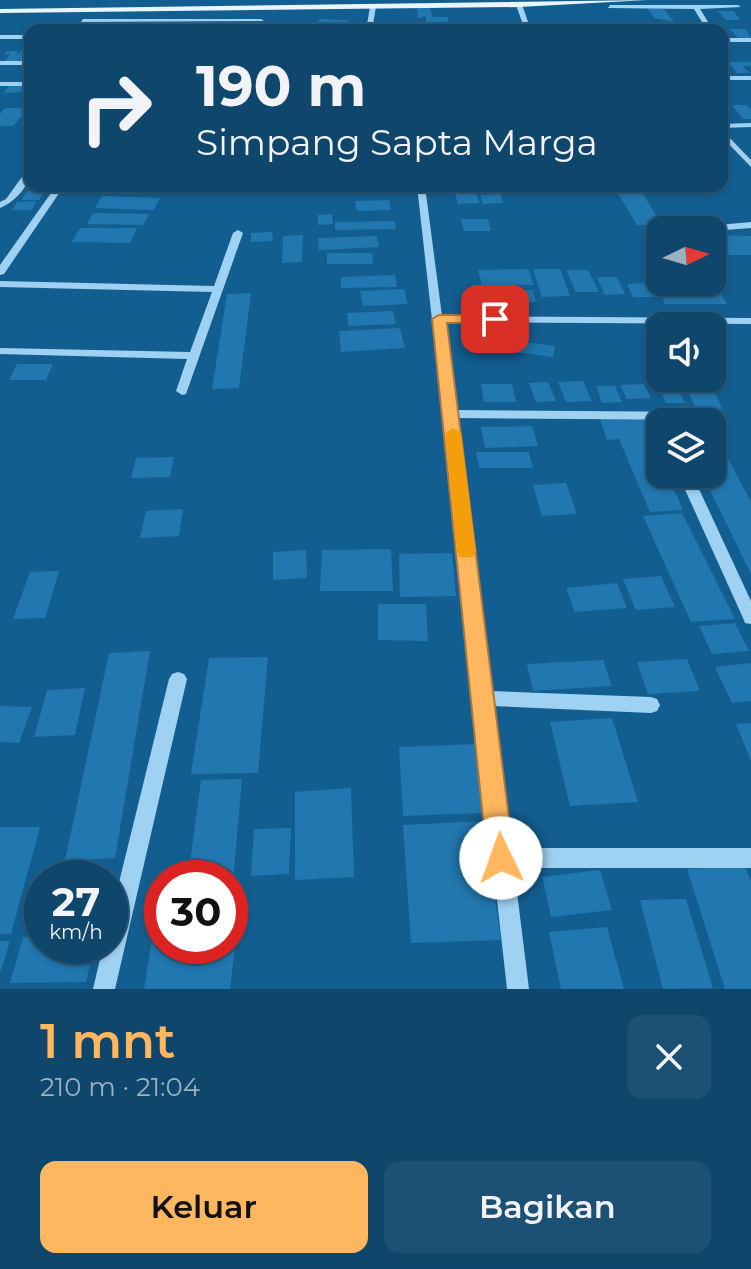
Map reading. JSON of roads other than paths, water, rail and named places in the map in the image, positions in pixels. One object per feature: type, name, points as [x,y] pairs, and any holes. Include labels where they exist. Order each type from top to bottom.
[{"type":"main road","points":[[0,1],[11,0]]},
{"type":"main road","points":[[36,0],[49,0]]},
{"type":"main road","points":[[294,0],[292,5],[302,8]]},
{"type":"main road","points":[[0,11],[644,0]]},
{"type":"street","points":[[720,8],[722,0]]},
{"type":"street","points":[[519,3],[526,24]]},
{"type":"street","points":[[370,24],[373,7]]},
{"type":"street","points":[[610,7],[738,7]]},
{"type":"street","points":[[696,7],[706,24]]},
{"type":"street","points":[[232,21],[239,12]]},
{"type":"street","points":[[83,21],[261,21]]},
{"type":"street","points":[[0,37],[24,37]]},
{"type":"street","points":[[728,40],[751,40]]},
{"type":"street","points":[[740,40],[751,51]]},
{"type":"street","points":[[0,63],[24,63]]},
{"type":"street","points":[[728,78],[751,78]]},
{"type":"street","points":[[0,94],[4,84]]},
{"type":"street","points":[[728,128],[751,125]]},
{"type":"street","points":[[728,136],[751,165]]},
{"type":"street","points":[[0,205],[9,201],[24,180]]},
{"type":"street","points":[[0,272],[56,192]]},
{"type":"street","points":[[422,192],[518,989]]},
{"type":"street","points":[[726,227],[751,225]]},
{"type":"street","points":[[182,391],[238,233]]},
{"type":"street","points":[[0,284],[218,289]]},
{"type":"street","points":[[439,319],[751,321]]},
{"type":"street","points":[[0,351],[194,356]]},
{"type":"street","points":[[451,414],[646,418]]},
{"type":"street","points":[[691,488],[751,618]]},
{"type":"street","points":[[104,989],[178,679]]},
{"type":"street","points":[[484,698],[651,705]]},
{"type":"street","points":[[501,858],[751,858]]}]
